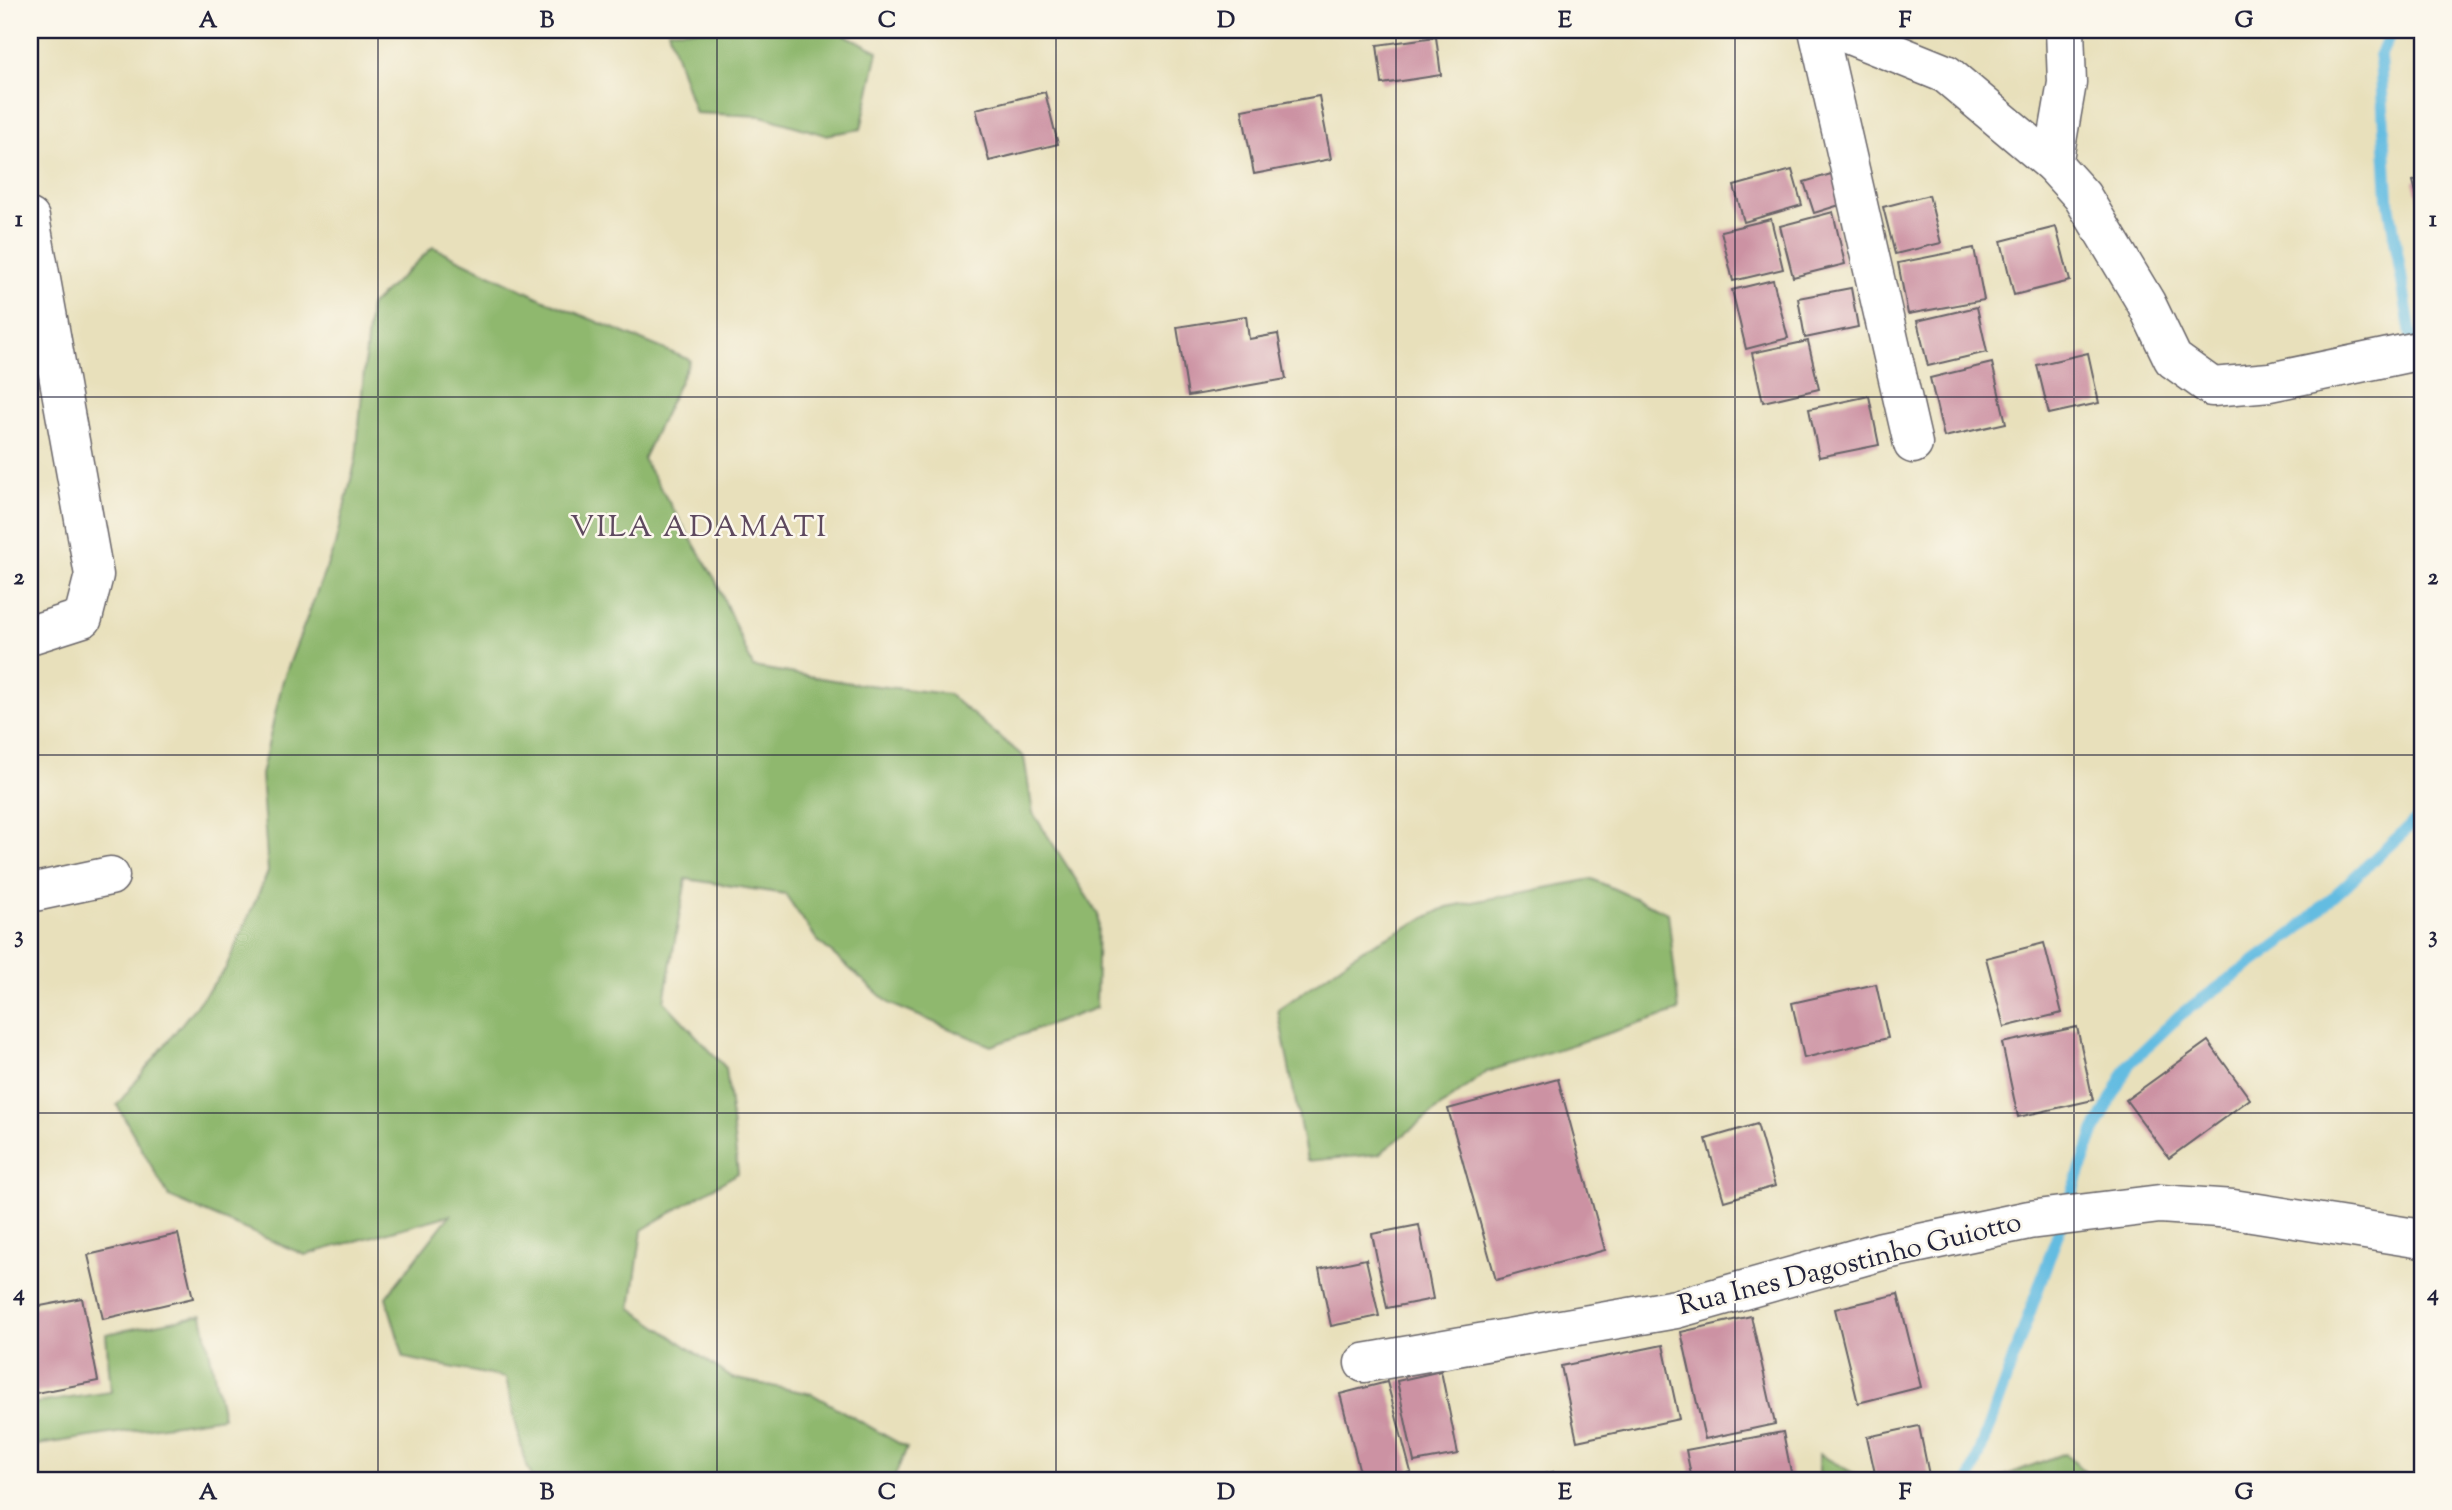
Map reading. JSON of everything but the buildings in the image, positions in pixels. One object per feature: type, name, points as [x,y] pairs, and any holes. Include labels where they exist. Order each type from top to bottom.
[{"type":"street","points":[[1818,30],[1913,444]]},
{"type":"street","points":[[1837,30],[1946,74],[2053,164],[2082,196],[2146,303],[2173,359],[2213,387],[2270,382],[2406,353]]},
{"type":"street","points":[[2053,164],[2067,82],[2065,30]]},
{"type":"street","points":[[30,218],[94,575],[83,618],[30,635]]},
{"type":"street","points":[[30,893],[110,876]]},
{"type":"street","name":"Rua Ines Dagostinho Guiotto","points":[[1364,1363],[1676,1309],[1882,1251],[2029,1220],[2160,1204],[2233,1209],[2422,1240]]},
{"type":"green space","points":[[668,30],[835,30],[878,51],[861,129],[825,135],[761,116],[695,113]]},
{"type":"green space","points":[[433,247],[542,299],[690,360],[643,459],[715,579],[753,667],[851,683],[948,694],[1024,757],[1033,813],[1098,914],[1096,1008],[991,1046],[890,1004],[817,940],[785,894],[686,879],[664,1001],[726,1068],[738,1173],[642,1230],[631,1308],[732,1378],[812,1394],[907,1448],[893,1480],[533,1480],[524,1459],[506,1378],[404,1358],[386,1297],[450,1215],[305,1255],[169,1197],[117,1105],[226,968],[268,872],[261,775],[283,680],[335,545],[356,459],[370,306]]},
{"type":"green space","points":[[1592,879],[1668,913],[1679,1011],[1486,1072],[1379,1154],[1307,1161],[1278,1010],[1363,949],[1447,907]]},
{"type":"green space","points":[[202,1315],[223,1417],[30,1446],[30,1404],[111,1392],[106,1334]]},
{"type":"green space","points":[[2065,1453],[2093,1480],[1993,1480]]},
{"type":"green space","points":[[1819,1454],[1866,1480],[1819,1480]]},
{"type":"waterway","points":[[2392,30],[2380,56],[2388,198],[2422,400]]},
{"type":"waterway","points":[[1970,1480],[2094,1132],[2129,1064],[2180,1015],[2295,932],[2422,815]]},
{"type":"district","name":"VILA ADAMATI","points":[[699,528]]}]
